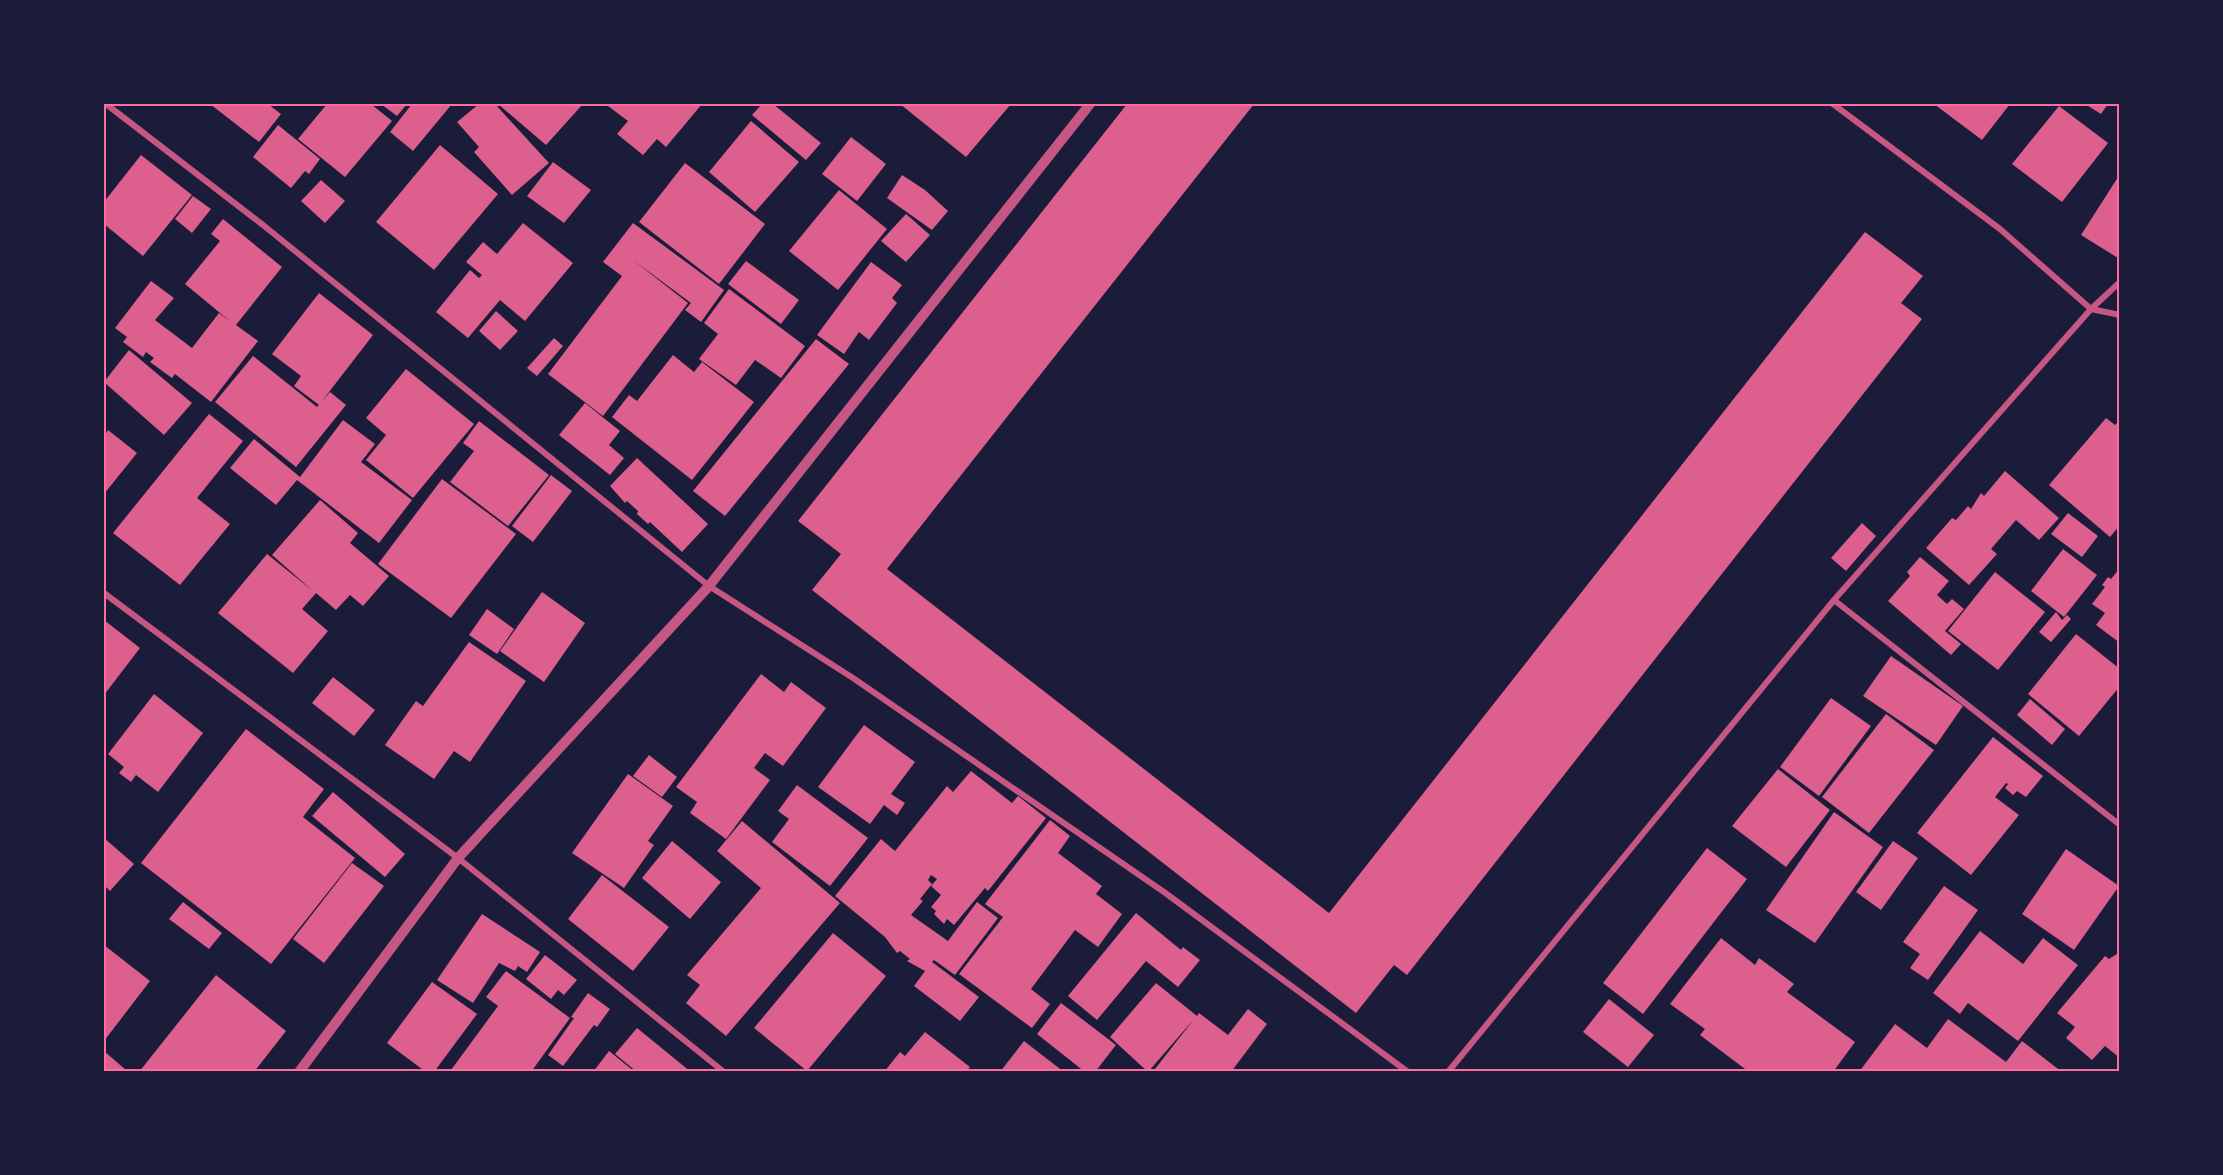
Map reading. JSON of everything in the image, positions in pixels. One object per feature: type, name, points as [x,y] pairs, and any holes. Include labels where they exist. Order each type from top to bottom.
[{"type":"street","points":[[106,104],[263,225],[709,586],[853,678],[1164,892],[1408,1071]]},
{"type":"street","points":[[299,1071],[458,858],[709,586],[1090,104]]},
{"type":"street","points":[[1833,104],[2000,229],[2091,309],[2120,315]]},
{"type":"street","points":[[1448,1071],[1834,600],[2091,309],[2120,282]]},
{"type":"street","points":[[104,593],[458,858],[724,1071]]},
{"type":"street","points":[[1834,600],[2120,825]]},
{"type":"building","points":[[210,104],[268,104],[281,114],[259,142]]},
{"type":"building","points":[[327,104],[371,104],[392,121],[345,177],[298,139]]},
{"type":"building","points":[[381,104],[407,104],[397,116]]},
{"type":"building","points":[[412,104],[452,104],[413,151],[390,132]]},
{"type":"building","points":[[479,104],[495,104],[549,163],[512,195],[474,152],[479,147],[457,122]]},
{"type":"building","points":[[498,104],[583,104],[546,145]]},
{"type":"building","points":[[610,104],[702,104],[666,147],[657,139],[643,155],[617,134],[628,121],[608,106]]},
{"type":"building","points":[[762,104],[773,104],[821,143],[806,160],[752,115]]},
{"type":"building","points":[[900,104],[1011,104],[966,157]]},
{"type":"building","points":[[1127,104],[1254,104],[887,569],[1329,913],[1865,232],[1923,276],[1901,303],[1922,319],[1407,975],[1394,965],[1356,1013],[812,590],[841,554],[798,521]]},
{"type":"building","points":[[1934,104],[2010,104],[1982,140]]},
{"type":"building","points":[[2085,104],[2108,104],[2101,114]]},
{"type":"building","points":[[2059,106],[2108,143],[2062,202],[2012,164]]},
{"type":"building","points":[[751,121],[799,162],[755,212],[709,172]]},
{"type":"building","points":[[278,125],[320,159],[309,174],[305,171],[291,188],[253,157]]},
{"type":"building","points":[[851,137],[886,164],[857,201],[822,174]]},
{"type":"building","points":[[440,145],[498,194],[434,270],[376,222]]},
{"type":"building","points":[[141,155],[192,195],[143,256],[104,224],[104,202]]},
{"type":"building","points":[[553,162],[591,190],[564,223],[527,196]]},
{"type":"building","points":[[685,163],[765,224],[719,284],[639,222]]},
{"type":"building","points":[[2120,174],[2120,256],[2118,258],[2081,235]]},
{"type":"building","points":[[902,175],[925,190],[948,211],[932,230],[887,198]]},
{"type":"building","points":[[321,180],[345,201],[325,223],[301,201]]},
{"type":"building","points":[[839,190],[887,229],[838,290],[789,251]]},
{"type":"building","points":[[193,196],[211,209],[192,233],[175,219]]},
{"type":"building","points":[[906,214],[930,235],[906,262],[881,241]]},
{"type":"building","points":[[223,219],[282,267],[236,325],[258,341],[211,402],[175,374],[172,378],[150,362],[154,358],[146,352],[143,357],[123,342],[127,337],[115,328],[151,281],[174,298],[155,320],[192,348],[219,313],[231,322],[185,284],[220,241],[211,234]]},
{"type":"building","points":[[523,223],[573,263],[525,321],[500,300],[468,338],[436,312],[470,270],[479,278],[482,275],[466,262],[483,242],[497,254]]},
{"type":"building","points":[[633,223],[724,290],[701,322],[685,310],[691,303],[633,260],[688,303],[603,416],[548,374],[622,276],[603,262]]},
{"type":"building","points":[[746,261],[799,300],[781,324],[728,284]]},
{"type":"building","points":[[871,262],[902,285],[892,298],[897,303],[869,340],[859,332],[844,354],[817,335]]},
{"type":"building","points":[[729,289],[805,346],[781,378],[755,360],[736,385],[699,359],[718,334],[704,323]]},
{"type":"building","points":[[319,293],[373,335],[319,405],[294,386],[301,376],[272,354]]},
{"type":"building","points":[[496,311],[518,331],[500,350],[479,331]]},
{"type":"building","points":[[554,338],[563,346],[537,376],[527,368]]},
{"type":"building","points":[[816,339],[849,364],[725,516],[693,491]]},
{"type":"building","points":[[129,350],[192,403],[164,435],[104,382]]},
{"type":"building","points":[[673,355],[694,372],[702,362],[754,402],[692,480],[612,417],[629,395],[637,401]]},
{"type":"building","points":[[253,356],[317,407],[330,392],[346,405],[296,467],[215,402]]},
{"type":"building","points":[[406,369],[474,424],[413,498],[366,460],[386,435],[366,418]]},
{"type":"building","points":[[585,403],[620,431],[609,445],[624,458],[610,475],[559,435]]},
{"type":"building","points":[[209,414],[243,441],[197,498],[230,524],[180,585],[113,533]]},
{"type":"building","points":[[2106,418],[2115,425],[2120,420],[2120,525],[2110,537],[2049,485]]},
{"type":"building","points":[[343,420],[375,444],[361,462],[412,500],[379,543],[297,480],[276,505],[230,468],[254,439],[300,477]]},
{"type":"building","points":[[479,421],[549,475],[508,526],[450,482],[474,451],[463,443]]},
{"type":"building","points":[[108,430],[137,453],[104,494],[104,436]]},
{"type":"building","points":[[637,458],[708,524],[682,552],[650,522],[648,524],[637,514],[638,511],[627,501],[625,503],[610,486]]},
{"type":"building","points":[[2005,471],[2059,518],[2039,540],[2016,520],[1991,549],[1997,554],[1969,585],[1926,548],[1952,518],[1956,520],[1968,506],[1971,509],[1981,493],[1984,496]]},
{"type":"building","points":[[551,475],[572,491],[533,542],[512,526]]},
{"type":"building","points":[[442,479],[516,534],[451,618],[378,564]]},
{"type":"building","points":[[320,500],[358,533],[350,543],[389,576],[363,606],[350,595],[336,610],[316,593],[302,609],[328,631],[293,673],[218,613],[267,554],[313,591],[272,555]]},
{"type":"building","points":[[2068,513],[2098,536],[2082,557],[2051,534]]},
{"type":"building","points":[[1862,523],[1876,536],[1846,571],[1831,558]]},
{"type":"building","points":[[2063,549],[2097,575],[2064,617],[2031,591]]},
{"type":"building","points":[[1920,557],[1949,581],[1937,595],[1947,604],[1952,599],[1964,609],[1945,631],[1961,644],[1951,655],[1888,601],[1910,576],[1907,572]]},
{"type":"building","points":[[2120,568],[2120,643],[2096,625],[2105,613],[2092,604],[2105,587],[2102,585],[2108,577],[2111,579]]},
{"type":"building","points":[[1995,572],[2045,612],[1998,670],[1948,631]]},
{"type":"building","points":[[542,592],[585,623],[544,682],[500,651]]},
{"type":"building","points":[[487,609],[514,629],[497,654],[469,635]]},
{"type":"building","points":[[2056,612],[2062,620],[2067,615],[2071,619],[2051,642],[2039,632]]},
{"type":"building","points":[[104,620],[140,648],[104,695]]},
{"type":"building","points":[[2076,634],[2120,669],[2120,686],[2079,736],[2028,694]]},
{"type":"building","points":[[469,642],[526,681],[470,762],[454,751],[434,779],[385,745],[416,701],[423,706]]},
{"type":"building","points":[[1891,656],[1963,706],[1936,745],[1863,696]]},
{"type":"building","points":[[761,674],[784,692],[791,682],[826,708],[783,766],[765,753],[754,768],[770,780],[726,839],[690,813],[697,802],[676,787]]},
{"type":"building","points":[[333,677],[375,710],[354,736],[312,703]]},
{"type":"building","points":[[154,694],[203,733],[158,792],[136,775],[131,782],[119,773],[124,767],[108,754]]},
{"type":"building","points":[[1831,698],[1871,726],[1819,796],[1780,767]]},
{"type":"building","points":[[2030,699],[2065,729],[2052,745],[2017,715]]},
{"type":"building","points":[[1886,714],[1934,750],[1869,833],[1822,797]]},
{"type":"building","points":[[864,725],[915,762],[891,794],[905,803],[897,815],[884,805],[870,824],[818,787]]},
{"type":"building","points":[[246,729],[324,789],[303,817],[355,858],[271,964],[141,863]]},
{"type":"building","points":[[1993,737],[2043,776],[2026,797],[2017,791],[2013,795],[2005,788],[2008,784],[2006,783],[1995,797],[2019,815],[1971,875],[1917,833]]},
{"type":"building","points":[[649,755],[677,777],[662,797],[633,776]]},
{"type":"building","points":[[1778,769],[1830,810],[1786,867],[1732,826]]},
{"type":"building","points":[[971,771],[1012,803],[1018,796],[1046,818],[988,891],[985,888],[954,925],[947,919],[944,924],[934,914],[936,911],[931,907],[941,895],[931,886],[937,879],[931,875],[928,880],[932,884],[920,899],[923,901],[911,915],[948,941],[977,902],[998,918],[955,975],[934,960],[932,962],[979,997],[960,1021],[914,986],[925,971],[907,961],[910,959],[900,951],[897,953],[885,937],[835,896],[881,839],[895,851],[947,786],[953,792]]},
{"type":"building","points":[[628,774],[673,806],[648,841],[654,845],[624,888],[572,853]]},
{"type":"building","points":[[797,785],[868,838],[830,886],[772,842],[789,819],[778,811]]},
{"type":"building","points":[[333,792],[405,854],[385,877],[312,816]]},
{"type":"building","points":[[1834,812],[1883,847],[1815,943],[1766,910]]},
{"type":"building","points":[[1050,820],[1070,836],[1058,853],[1102,886],[1096,894],[1122,914],[1098,947],[1075,930],[1031,989],[1050,1004],[1032,1028],[959,974],[1003,917],[985,904]]},
{"type":"building","points":[[742,821],[840,903],[726,1036],[686,1003],[700,985],[687,975],[761,888],[717,851]]},
{"type":"building","points":[[104,838],[134,864],[110,891],[104,885]]},
{"type":"building","points":[[672,841],[721,882],[690,919],[642,878]]},
{"type":"building","points":[[1893,841],[1918,858],[1881,910],[1856,892]]},
{"type":"building","points":[[1707,848],[1747,879],[1643,1014],[1603,983]]},
{"type":"building","points":[[2066,849],[2119,886],[2074,950],[2022,914]]},
{"type":"building","points":[[352,863],[384,886],[324,963],[293,939]]},
{"type":"building","points":[[602,875],[669,927],[633,971],[568,919]]},
{"type":"building","points":[[1944,886],[1978,910],[1928,980],[1910,968],[1920,954],[1903,942]]},
{"type":"building","points":[[183,902],[222,933],[209,949],[169,919]]},
{"type":"building","points":[[1136,913],[1181,950],[1183,947],[1200,960],[1178,987],[1146,961],[1097,1020],[1068,996]]},
{"type":"building","points":[[482,914],[540,952],[527,972],[518,966],[515,971],[499,963],[473,1003],[437,980]]},
{"type":"building","points":[[1980,931],[2023,964],[2043,938],[2078,965],[2018,1041],[1968,1003],[1960,1014],[1933,993]]},
{"type":"building","points":[[833,933],[886,976],[807,1071],[754,1028]]},
{"type":"building","points":[[1721,938],[1755,965],[1759,958],[1794,984],[1787,992],[1855,1042],[1833,1072],[1749,1072],[1700,1035],[1705,1029],[1670,1004]]},
{"type":"building","points":[[104,945],[150,981],[104,1041]]},
{"type":"building","points":[[2120,952],[2120,1058],[2105,1046],[2092,1060],[2066,1038],[2075,1027],[2057,1013],[2105,956],[2109,959]]},
{"type":"building","points":[[545,955],[577,980],[564,995],[558,990],[551,999],[526,979]]},
{"type":"building","points":[[506,971],[570,1018],[531,1072],[451,1070],[498,1006],[486,997]]},
{"type":"building","points":[[216,975],[286,1031],[254,1072],[139,1072]]},
{"type":"building","points":[[432,982],[477,1014],[434,1072],[426,1072],[387,1043]]},
{"type":"building","points":[[1156,983],[1197,1016],[1199,1013],[1228,1035],[1248,1009],[1267,1024],[1231,1072],[1158,1072],[1155,1069],[1194,1019],[1148,1072],[1110,1037]]},
{"type":"building","points":[[588,993],[610,1009],[597,1027],[594,1025],[563,1066],[548,1055]]},
{"type":"building","points":[[1609,999],[1654,1035],[1628,1067],[1583,1032]]},
{"type":"building","points":[[1061,1003],[1116,1045],[1095,1072],[1085,1072],[1037,1034]]},
{"type":"building","points":[[1948,1019],[2006,1062],[2022,1041],[2062,1072],[1859,1072],[1895,1024],[1927,1048]]},
{"type":"building","points":[[637,1028],[691,1072],[637,1072],[615,1054]]},
{"type":"building","points":[[925,1032],[970,1067],[966,1072],[884,1072],[900,1052],[905,1056]]},
{"type":"building","points":[[1024,1041],[1064,1072],[1000,1072]]},
{"type":"building","points":[[104,1051],[126,1070],[125,1072],[104,1072]]},
{"type":"building","points":[[609,1051],[635,1072],[593,1072]]}]
